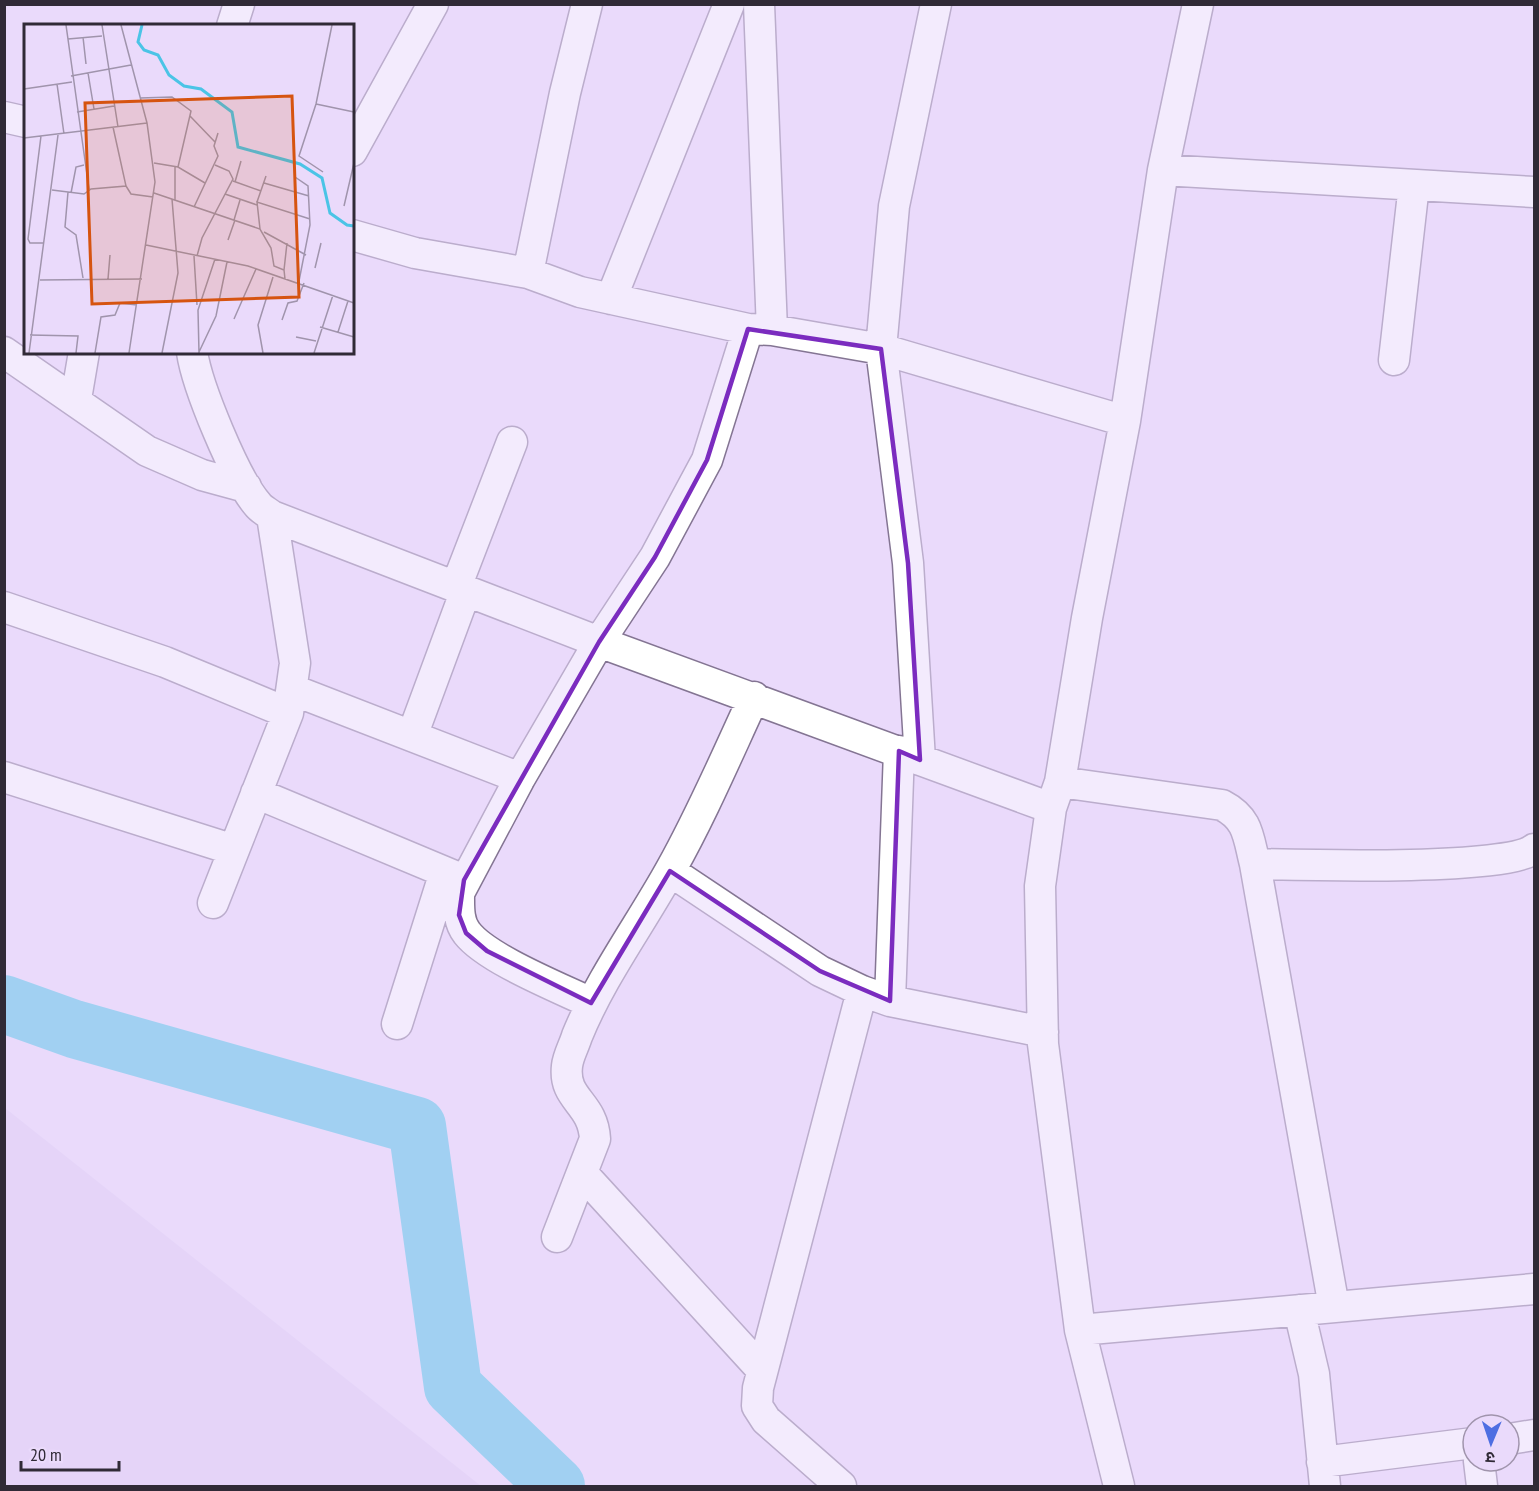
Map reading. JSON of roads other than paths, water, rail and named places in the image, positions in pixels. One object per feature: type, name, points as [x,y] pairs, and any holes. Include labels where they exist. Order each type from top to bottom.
[{"type":"street","points":[[233,24],[239,4]]},
{"type":"street","points":[[354,147],[433,4]]},
{"type":"street","points":[[528,273],[565,93],[587,4]]},
{"type":"street","points":[[611,299],[729,4]]},
{"type":"street","points":[[397,1024],[455,876],[520,778],[599,642],[655,557],[707,460],[760,329],[759,4]]},
{"type":"street","points":[[890,1001],[910,756],[908,563],[881,349],[894,206],[936,4]]},
{"type":"street","points":[[1119,1486],[1080,1330],[1043,1032],[1040,886],[1087,618],[1125,421],[1164,170],[1198,4]]},
{"type":"street","points":[[4,117],[24,122]]},
{"type":"street","points":[[1164,170],[1534,192]]},
{"type":"street","points":[[1394,360],[1414,185]]},
{"type":"street","points":[[354,236],[368,242],[415,253],[528,273],[611,299],[760,329],[881,349],[1125,421]]},
{"type":"street","points":[[4,352],[155,455],[202,475],[246,487]]},
{"type":"street","points":[[76,399],[84,354]]},
{"type":"street","points":[[193,354],[205,399],[246,487],[258,506],[272,516],[599,642],[910,756],[1055,795],[1222,805],[1238,813],[1246,828],[1255,864],[1334,1307]]},
{"type":"street","points":[[412,736],[512,442]]},
{"type":"street","points":[[213,903],[290,701],[295,663],[272,516]]},
{"type":"street","points":[[4,607],[165,662],[412,736],[520,778]]},
{"type":"street","points":[[557,1237],[595,1139],[594,1126],[587,1108],[572,1093],[566,1080],[567,1063],[591,1003],[670,871],[754,697]]},
{"type":"street","points":[[4,777],[234,850]]},
{"type":"street","points":[[256,793],[455,876]]},
{"type":"street","points":[[1255,864],[1456,862],[1515,857],[1534,852]]},
{"type":"street","points":[[670,871],[820,971],[862,991],[890,1001],[1043,1032]]},
{"type":"street","points":[[455,876],[459,894],[459,915],[466,933],[487,951],[591,1003]]},
{"type":"street","points":[[841,1486],[766,1420],[756,1406],[762,1370],[862,991]]},
{"type":"street","points":[[582,1173],[762,1370]]},
{"type":"street","points":[[1080,1330],[1534,1289]]},
{"type":"street","points":[[1299,1310],[1314,1374],[1324,1474],[1461,1445]]},
{"type":"waterway","points":[[4,1004],[74,1029],[417,1126],[453,1387],[556,1486]]}]
